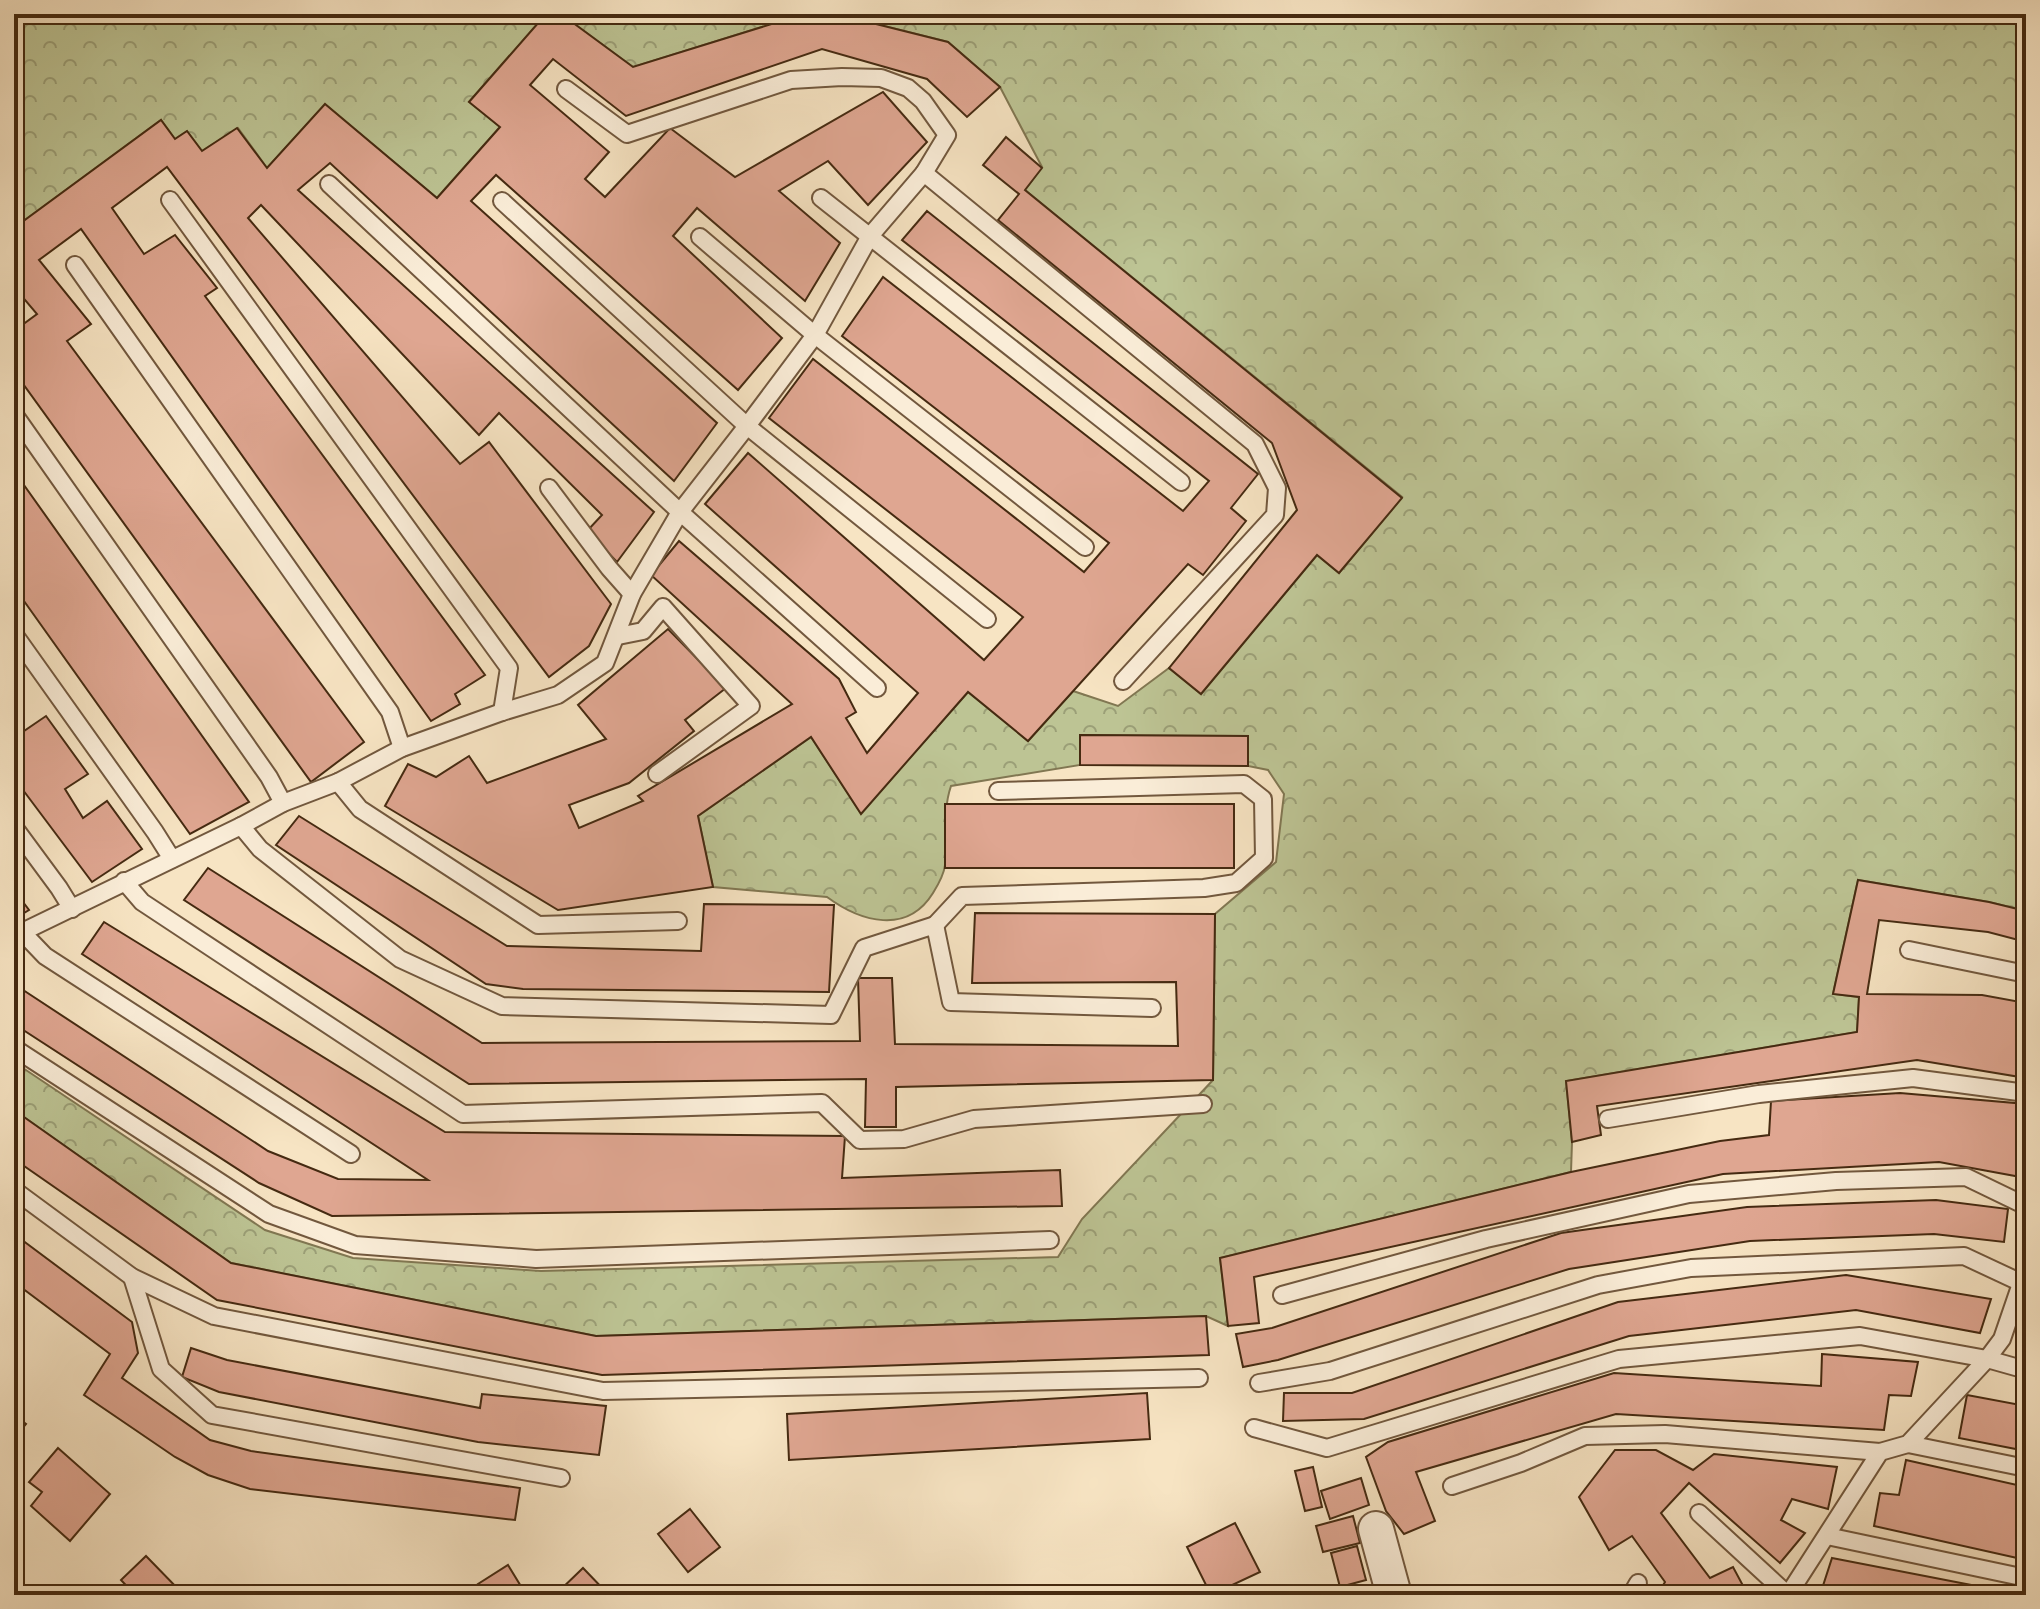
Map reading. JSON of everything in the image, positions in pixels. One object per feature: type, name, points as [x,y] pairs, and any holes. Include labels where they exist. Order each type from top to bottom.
[{"type":"street","points":[[1376,1529],[1394,1595]]},
{"type":"lane","points":[[351,1154],[45,956],[18,934],[283,803],[338,782],[402,748],[558,695],[605,663],[632,594],[680,512],[815,335],[870,236],[924,173],[947,135],[908,88],[881,78],[791,80],[627,134],[566,89]]},
{"type":"lane","points":[[924,173],[1255,444],[1277,488],[1275,515],[1123,681]]},
{"type":"lane","points":[[329,184],[680,512],[877,688]]},
{"type":"lane","points":[[821,198],[1181,482]]},
{"type":"lane","points":[[170,200],[509,668],[502,712]]},
{"type":"lane","points":[[502,201],[747,426],[987,619]]},
{"type":"lane","points":[[700,237],[815,335],[1085,547]]},
{"type":"lane","points":[[75,265],[390,712],[402,748]]},
{"type":"lane","points":[[14,414],[269,777],[283,803]]},
{"type":"lane","points":[[549,488],[632,594]]},
{"type":"lane","points":[[618,636],[643,631],[663,607],[751,706],[657,774]]},
{"type":"lane","points":[[14,634],[172,859]]},
{"type":"lane","points":[[338,782],[360,809],[538,925],[678,921]]},
{"type":"lane","points":[[241,826],[260,849],[400,959],[502,1006],[831,1015],[864,948],[935,925],[962,896],[1204,888],[1236,883],[1264,858],[1263,799],[1244,784],[998,791]]},
{"type":"lane","points":[[14,827],[72,909]]},
{"type":"lane","points":[[124,881],[142,902],[463,1114],[822,1103],[860,1140],[904,1139],[974,1119],[1203,1104]]},
{"type":"lane","points":[[935,925],[951,1002],[1152,1008]]},
{"type":"lane","points":[[1909,950],[2026,974]]},
{"type":"lane","points":[[14,1048],[269,1214],[355,1245],[536,1259],[1050,1240]]},
{"type":"lane","points":[[1608,1119],[1759,1094],[1913,1078],[2026,1093]]},
{"type":"lane","points":[[1282,1295],[1486,1239],[1689,1194],[1836,1181],[1966,1177],[2026,1206]]},
{"type":"lane","points":[[14,1190],[132,1277],[214,1316],[603,1391],[1199,1378]]},
{"type":"lane","points":[[1259,1383],[1330,1371],[1598,1285],[1691,1268],[1964,1256],[2025,1279],[2002,1339],[1908,1444]]},
{"type":"lane","points":[[132,1277],[161,1369],[212,1415],[561,1478]]},
{"type":"lane","points":[[1254,1428],[1327,1448],[1619,1359],[1860,1336],[1987,1359],[2026,1370]]},
{"type":"lane","points":[[1452,1486],[1521,1463],[1585,1436],[1665,1434],[1880,1452],[1908,1444],[2026,1468]]},
{"type":"lane","points":[[1699,1513],[1788,1595],[1880,1452]]},
{"type":"lane","points":[[1827,1536],[2026,1578]]},
{"type":"green space","points":[[14,14],[546,14],[469,102],[500,127],[437,198],[325,105],[267,168],[238,128],[202,151],[187,131],[175,139],[161,120],[14,228]]},
{"type":"green space","points":[[561,14],[804,14],[633,67]]},
{"type":"green space","points":[[836,14],[2026,14],[2026,911],[1858,880],[1833,994],[1859,997],[1857,1032],[1566,1081],[1572,1142],[1571,1172],[1220,1258],[1228,1326],[1206,1316],[596,1336],[231,1263],[14,1110],[14,1062],[265,1230],[353,1258],[541,1271],[1058,1257],[1082,1219],[1213,1080],[1215,914],[1276,862],[1284,794],[1268,770],[1248,766],[1248,736],[1080,735],[1080,765],[951,786],[942,876],[922,906],[910,915],[897,919],[869,918],[827,897],[713,887],[698,816],[811,737],[861,813],[968,692],[1028,741],[1073,691],[1118,706],[1169,668],[1201,694],[1317,555],[1339,573],[1402,497],[1025,190],[1042,167],[1000,87],[948,42]]},
{"type":"building","points":[[546,14],[561,14],[633,67],[804,14],[836,14],[948,42],[1000,87],[967,117],[927,79],[822,49],[626,116],[553,59],[530,85],[609,152],[585,179],[605,197],[670,128],[735,177],[883,92],[927,142],[868,205],[828,161],[779,191],[840,243],[805,301],[697,208],[673,236],[782,338],[738,390],[496,175],[471,201],[717,423],[674,481],[330,163],[298,190],[654,512],[617,562],[587,531],[602,515],[499,413],[479,435],[261,205],[248,218],[460,464],[489,442],[611,604],[589,646],[549,677],[167,167],[112,208],[144,254],[175,235],[217,288],[205,296],[485,675],[455,694],[460,704],[431,721],[81,229],[39,260],[91,324],[67,341],[364,742],[311,782],[18,377],[14,380],[14,331],[37,314],[14,287],[14,228],[161,120],[175,139],[187,131],[202,151],[237,128],[267,168],[325,104],[437,198],[500,127],[469,102]]},
{"type":"building","points":[[1006,137],[1042,168],[1025,190],[1402,498],[1339,573],[1317,555],[1201,694],[1169,668],[1297,510],[1272,443],[998,220],[1019,194],[983,165]]},
{"type":"building","points":[[927,211],[1258,474],[1231,508],[1246,521],[1203,575],[1188,564],[1028,741],[968,692],[861,814],[811,737],[698,816],[713,887],[558,910],[385,806],[408,764],[436,777],[469,756],[487,783],[606,739],[578,705],[668,629],[726,688],[685,720],[694,731],[629,783],[569,805],[579,828],[643,801],[638,796],[792,704],[651,575],[679,541],[839,679],[856,712],[846,718],[867,753],[918,693],[705,504],[748,453],[984,660],[1023,617],[769,418],[813,359],[1084,572],[1109,543],[842,336],[883,277],[1183,511],[1209,481],[902,240]]},
{"type":"building","points":[[14,471],[249,802],[190,834],[14,587]]},
{"type":"building","points":[[46,716],[88,774],[65,789],[83,818],[107,801],[142,849],[92,882],[14,778],[14,722],[21,733]]},
{"type":"building","points":[[1080,735],[1248,736],[1248,766],[1080,765]]},
{"type":"building","points":[[945,804],[1234,804],[1234,868],[945,868]]},
{"type":"building","points":[[299,816],[507,946],[701,951],[704,904],[834,905],[829,992],[523,989],[486,984],[276,845]]},
{"type":"building","points":[[208,868],[482,1043],[860,1041],[858,978],[892,978],[895,1044],[1178,1046],[1176,982],[972,983],[975,913],[1215,914],[1213,1080],[896,1087],[896,1127],[865,1127],[866,1079],[469,1084],[184,900]]},
{"type":"building","points":[[1858,880],[2026,911],[2026,942],[1988,932],[1879,920],[1867,994],[1982,995],[2026,1003],[2026,1078],[1917,1060],[1597,1106],[1601,1135],[1572,1142],[1566,1081],[1857,1032],[1859,997],[1833,994]]},
{"type":"building","points":[[14,890],[29,910],[14,919]]},
{"type":"building","points":[[104,922],[445,1132],[845,1136],[842,1178],[1060,1170],[1062,1206],[332,1216],[259,1183],[14,1024],[14,984],[268,1151],[338,1179],[428,1180],[82,954]]},
{"type":"building","points":[[1900,1093],[2026,1104],[2026,1178],[1939,1162],[1723,1174],[1254,1277],[1259,1323],[1228,1326],[1220,1258],[1571,1172],[1720,1141],[1769,1135],[1771,1101]]},
{"type":"building","points":[[14,1110],[231,1263],[596,1336],[1206,1316],[1209,1355],[602,1375],[217,1300],[14,1159]]},
{"type":"building","points":[[1936,1200],[2008,1209],[2004,1242],[1934,1234],[1750,1241],[1569,1269],[1278,1360],[1243,1367],[1236,1334],[1272,1328],[1561,1233],[1747,1207]]},
{"type":"building","points":[[14,1234],[132,1322],[138,1353],[122,1378],[210,1440],[251,1451],[520,1488],[515,1520],[250,1489],[208,1475],[175,1457],[84,1395],[110,1354],[14,1282]]},
{"type":"building","points":[[1846,1275],[1991,1299],[1980,1333],[1856,1310],[1629,1336],[1364,1419],[1283,1421],[1284,1393],[1352,1393],[1618,1302]]},
{"type":"building","points":[[191,1348],[227,1360],[480,1408],[482,1394],[606,1406],[599,1455],[478,1442],[219,1392],[182,1377]]},
{"type":"building","points":[[1822,1354],[1918,1362],[1911,1396],[1889,1395],[1884,1430],[1616,1414],[1416,1472],[1435,1521],[1404,1534],[1386,1511],[1366,1457],[1388,1442],[1614,1373],[1821,1386]]},
{"type":"building","points":[[1147,1393],[1150,1439],[789,1460],[787,1414]]},
{"type":"building","points":[[1967,1395],[2026,1406],[2026,1451],[1959,1438]]},
{"type":"building","points":[[14,1415],[26,1424],[14,1439]]},
{"type":"building","points":[[58,1448],[110,1494],[70,1541],[31,1506],[42,1492],[29,1482]]},
{"type":"building","points":[[1615,1450],[1656,1450],[1693,1470],[1714,1454],[1837,1467],[1828,1509],[1792,1499],[1781,1520],[1805,1533],[1780,1563],[1689,1483],[1661,1513],[1710,1578],[1733,1567],[1748,1595],[1657,1595],[1665,1582],[1632,1536],[1609,1550],[1579,1497]]},
{"type":"building","points":[[1906,1460],[2026,1487],[2026,1560],[1874,1526],[1880,1493],[1899,1495]]},
{"type":"building","points":[[1313,1467],[1322,1507],[1305,1511],[1295,1471]]},
{"type":"building","points":[[1361,1478],[1369,1505],[1330,1519],[1321,1491]]},
{"type":"building","points":[[690,1509],[720,1547],[688,1572],[658,1534]]},
{"type":"building","points":[[1353,1516],[1360,1543],[1323,1552],[1316,1526]]},
{"type":"building","points":[[1235,1523],[1260,1572],[1211,1595],[1187,1547]]},
{"type":"building","points":[[1357,1546],[1366,1580],[1340,1587],[1331,1553]]},
{"type":"building","points":[[146,1556],[184,1595],[135,1595],[121,1580]]},
{"type":"building","points":[[1832,1558],[2023,1595],[1820,1595]]},
{"type":"building","points":[[508,1565],[522,1588],[511,1595],[486,1595],[478,1584]]},
{"type":"building","points":[[583,1568],[609,1595],[555,1595]]}]
